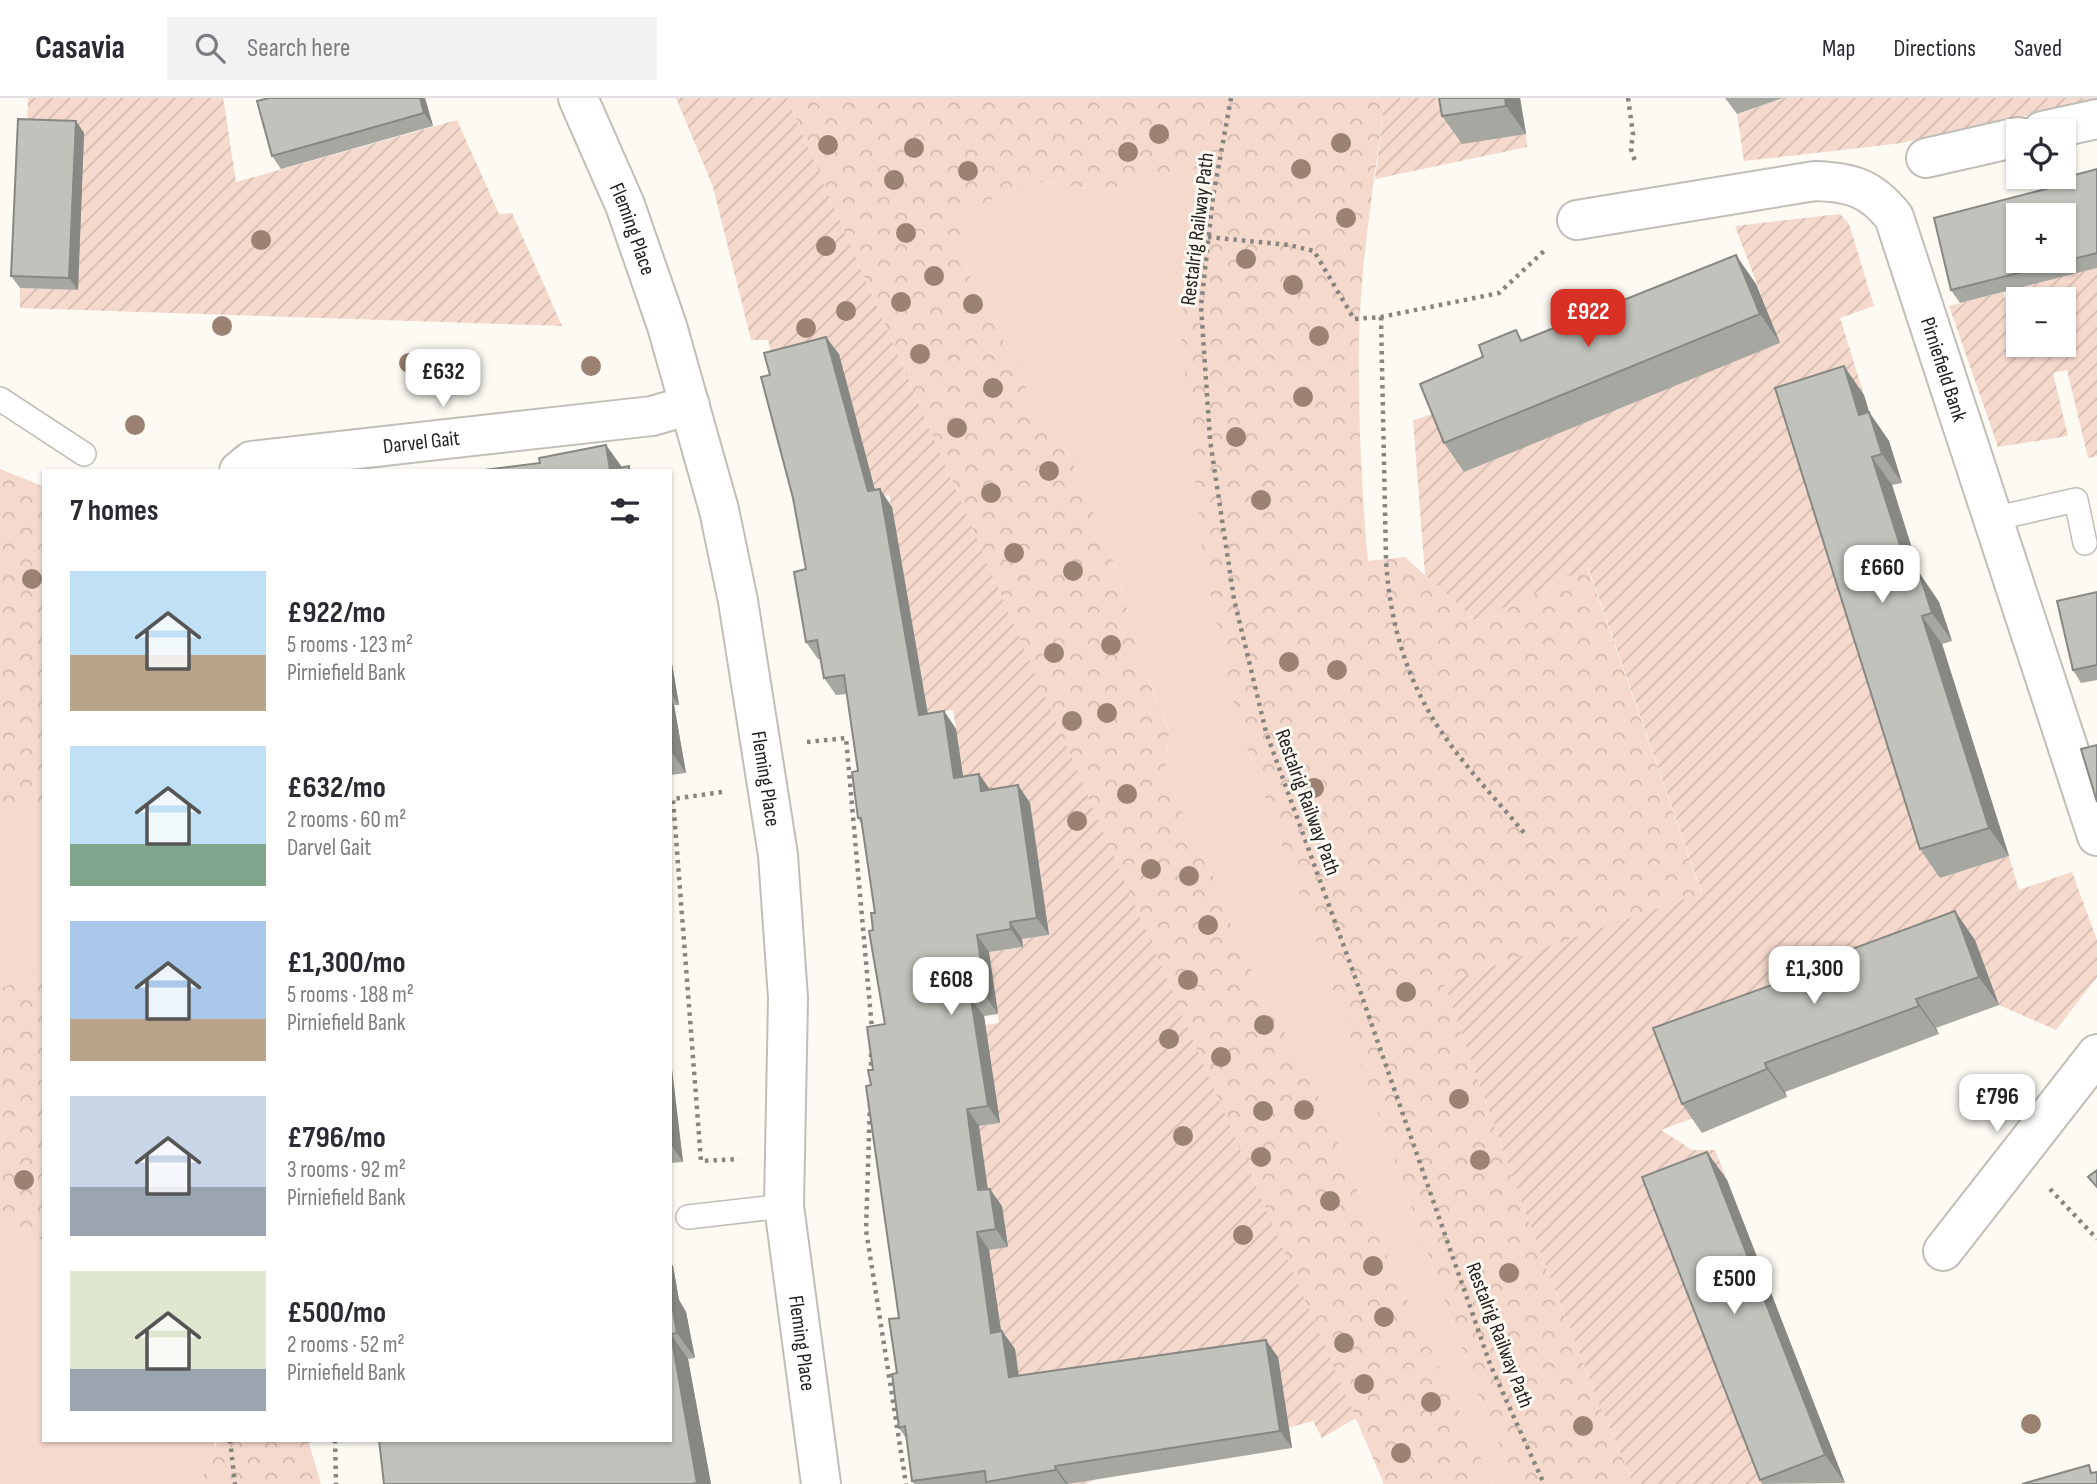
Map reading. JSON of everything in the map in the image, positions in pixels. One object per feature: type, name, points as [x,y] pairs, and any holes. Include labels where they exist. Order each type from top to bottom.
[{"type":"street","name":"Fleming Place","points":[[578,98],[625,205],[667,326],[725,536],[738,601],[778,855],[788,998],[771,1208],[821,1484]]},
{"type":"street","points":[[2076,123],[2097,118]]},
{"type":"street","points":[[1926,158],[2006,140]]},
{"type":"street","name":"Pirniefield Bank","points":[[1577,220],[1815,181],[1841,182],[1866,190],[1883,203],[1894,217],[2097,836]]},
{"type":"street","name":"Darvel Gait","points":[[241,469],[251,461],[652,416],[690,405]]},
{"type":"street","points":[[1943,1251],[2097,1054]]},
{"type":"lane","points":[[0,399],[84,454]]},
{"type":"lane","points":[[1993,519],[2076,500],[2085,543]]},
{"type":"lane","points":[[688,1217],[771,1208]]},
{"type":"path","name":"Restalrig Railway Path","points":[[1231,98],[1208,237],[1201,306],[1210,440],[1234,599],[1266,732],[1359,988],[1490,1364],[1544,1484]]},
{"type":"path","points":[[1628,98],[1633,134],[1631,149],[1652,208]]},
{"type":"path","points":[[1208,237],[1289,245],[1314,251],[1354,319],[1381,317],[1499,293],[1577,220]]},
{"type":"path","points":[[1381,317],[1386,559],[1388,592],[1395,628],[1419,694],[1429,712],[1461,757],[1525,834]]},
{"type":"path","points":[[761,747],[846,738],[872,1026],[870,1080]]},
{"type":"path","points":[[767,785],[673,799],[701,1160],[757,1158],[771,1208]]},
{"type":"path","points":[[870,1094],[866,1230],[906,1484]]},
{"type":"path","points":[[2018,1155],[2097,1239]]},
{"type":"path","points":[[230,1442],[235,1484]]},
{"type":"path","points":[[335,1442],[336,1484]]},
{"type":"green space","points":[[28,98],[223,98],[236,182],[457,120],[499,214],[512,213],[562,326],[20,308],[20,288],[77,290],[27,131]]},
{"type":"green space","points":[[676,98],[787,98],[1356,1418],[1322,1438],[1313,1421],[1096,1479],[1086,1484],[1068,1484],[1067,1477],[1021,1395],[992,1352],[989,1250],[1008,1246],[1002,1206],[983,1209],[984,1161],[979,1126],[1000,1123],[956,1029],[999,1023],[989,952],[1023,947],[1022,939],[1049,935],[1030,803],[966,795],[953,710],[927,712],[889,495],[877,497],[839,355],[776,371],[768,340],[751,340],[713,187]]},
{"type":"green space","points":[[787,98],[1385,98],[1365,247],[1360,307],[1360,449],[1368,561],[1405,557],[1476,621],[1587,566],[1702,894],[1444,983],[1521,1201],[1597,1399],[1634,1484],[1516,1484],[1481,1402],[1238,723],[1203,559],[1181,332],[1186,247],[1199,168],[1103,190],[1027,180],[957,219],[968,273],[1020,373],[1042,423],[1070,457],[1115,565],[1141,660],[1169,732],[1165,776],[1220,890],[1228,918],[1252,971],[1333,1124],[1345,1163],[1493,1484],[1384,1484]]},
{"type":"green space","points":[[1385,98],[1454,98],[1526,134],[1527,147],[1375,179]]},
{"type":"green space","points":[[1783,98],[2097,98],[1902,143],[1744,161],[1737,114]]},
{"type":"green space","points":[[1199,167],[1186,247],[1181,332],[1238,723],[1481,1402],[1516,1484],[1493,1484],[1345,1163],[1333,1124],[1252,971],[1228,918],[1220,890],[1165,776],[1169,731],[1141,660],[1115,565],[1070,457],[1042,423],[1020,373],[968,273],[957,219],[1027,180],[1103,190]]},
{"type":"green space","points":[[1840,214],[1849,224],[1874,306],[1840,318],[1864,395],[1796,417],[1940,878],[2009,856],[2019,890],[2072,872],[2097,940],[2097,977],[2056,1030],[1999,1005],[1975,940],[1696,1117],[1661,1130],[1692,1150],[1715,1150],[1727,1180],[1770,1484],[1634,1484],[1597,1399],[1521,1201],[1444,983],[1702,893],[1588,567],[1476,621],[1425,575],[1413,420],[1440,412],[1633,402],[1779,343],[1735,226]]},
{"type":"green space","points":[[2097,268],[2097,456],[2088,458],[2067,370],[2053,373],[2068,436],[1998,447],[1949,306],[2003,292],[2006,302],[2006,357],[2076,357],[2076,287],[2021,287]]},
{"type":"green space","points":[[0,469],[42,486],[42,1442],[214,1442],[218,1484],[0,1484]]},
{"type":"green space","points":[[0,469],[42,486],[42,808],[0,810]]},
{"type":"green space","points":[[42,970],[42,1240],[0,1220],[0,989]]},
{"type":"green space","points":[[217,1442],[309,1442],[321,1484],[200,1484]]},
{"type":"building","points":[[269,98],[420,98],[424,113],[272,156],[257,101]]},
{"type":"building","points":[[1439,98],[1505,98],[1506,106],[1442,116]]},
{"type":"building","points":[[18,119],[76,121],[69,278],[11,276]]},
{"type":"building","points":[[2097,169],[2097,253],[2076,258],[2076,203],[2006,203],[2006,273],[2018,273],[1951,290],[1934,218],[2046,189],[2076,189],[2076,175]]},
{"type":"building","points":[[1736,255],[1760,314],[1444,443],[1420,384],[1483,357],[1479,345],[1516,330],[1521,341]]},
{"type":"building","points":[[826,337],[868,491],[880,489],[919,715],[944,711],[954,778],[979,774],[981,791],[1018,785],[1037,918],[1010,922],[1011,929],[977,935],[986,997],[971,999],[988,1106],[967,1109],[978,1190],[990,1189],[996,1229],[977,1232],[991,1333],[1002,1331],[1009,1377],[1266,1340],[1280,1431],[1055,1466],[1056,1470],[986,1482],[985,1471],[912,1481],[905,1426],[899,1428],[892,1374],[897,1373],[889,1319],[899,1318],[866,1086],[871,1085],[868,1070],[873,1070],[867,1027],[885,1024],[869,931],[873,930],[871,913],[875,913],[852,772],[858,771],[844,675],[824,678],[817,640],[806,642],[794,572],[806,569],[793,498],[761,377],[770,375],[764,353]]},
{"type":"building","points":[[1844,366],[1859,415],[1869,412],[1882,454],[1872,457],[1910,577],[1919,573],[1932,613],[1922,616],[1989,828],[1920,849],[1775,388]]},
{"type":"building","points":[[606,445],[610,469],[492,469],[540,463],[539,458]]},
{"type":"building","points":[[2097,592],[2097,665],[2073,670],[2057,601]]},
{"type":"building","points":[[2097,745],[2097,802],[2081,749]]},
{"type":"building","points":[[1955,911],[1979,977],[1916,999],[1919,1006],[1765,1063],[1767,1069],[1682,1104],[1653,1028],[1805,973],[1803,967]]},
{"type":"building","points":[[1707,1152],[1825,1455],[1760,1480],[1642,1177]]},
{"type":"building","points":[[2097,1170],[2097,1187],[2088,1177]]},
{"type":"building","points":[[672,1304],[677,1333],[672,1334]]},
{"type":"building","points":[[672,1340],[697,1483],[384,1484],[379,1442],[672,1442]]},
{"type":"building","points":[[2089,1465],[2091,1473],[2097,1472],[2097,1484],[2022,1484]]}]
